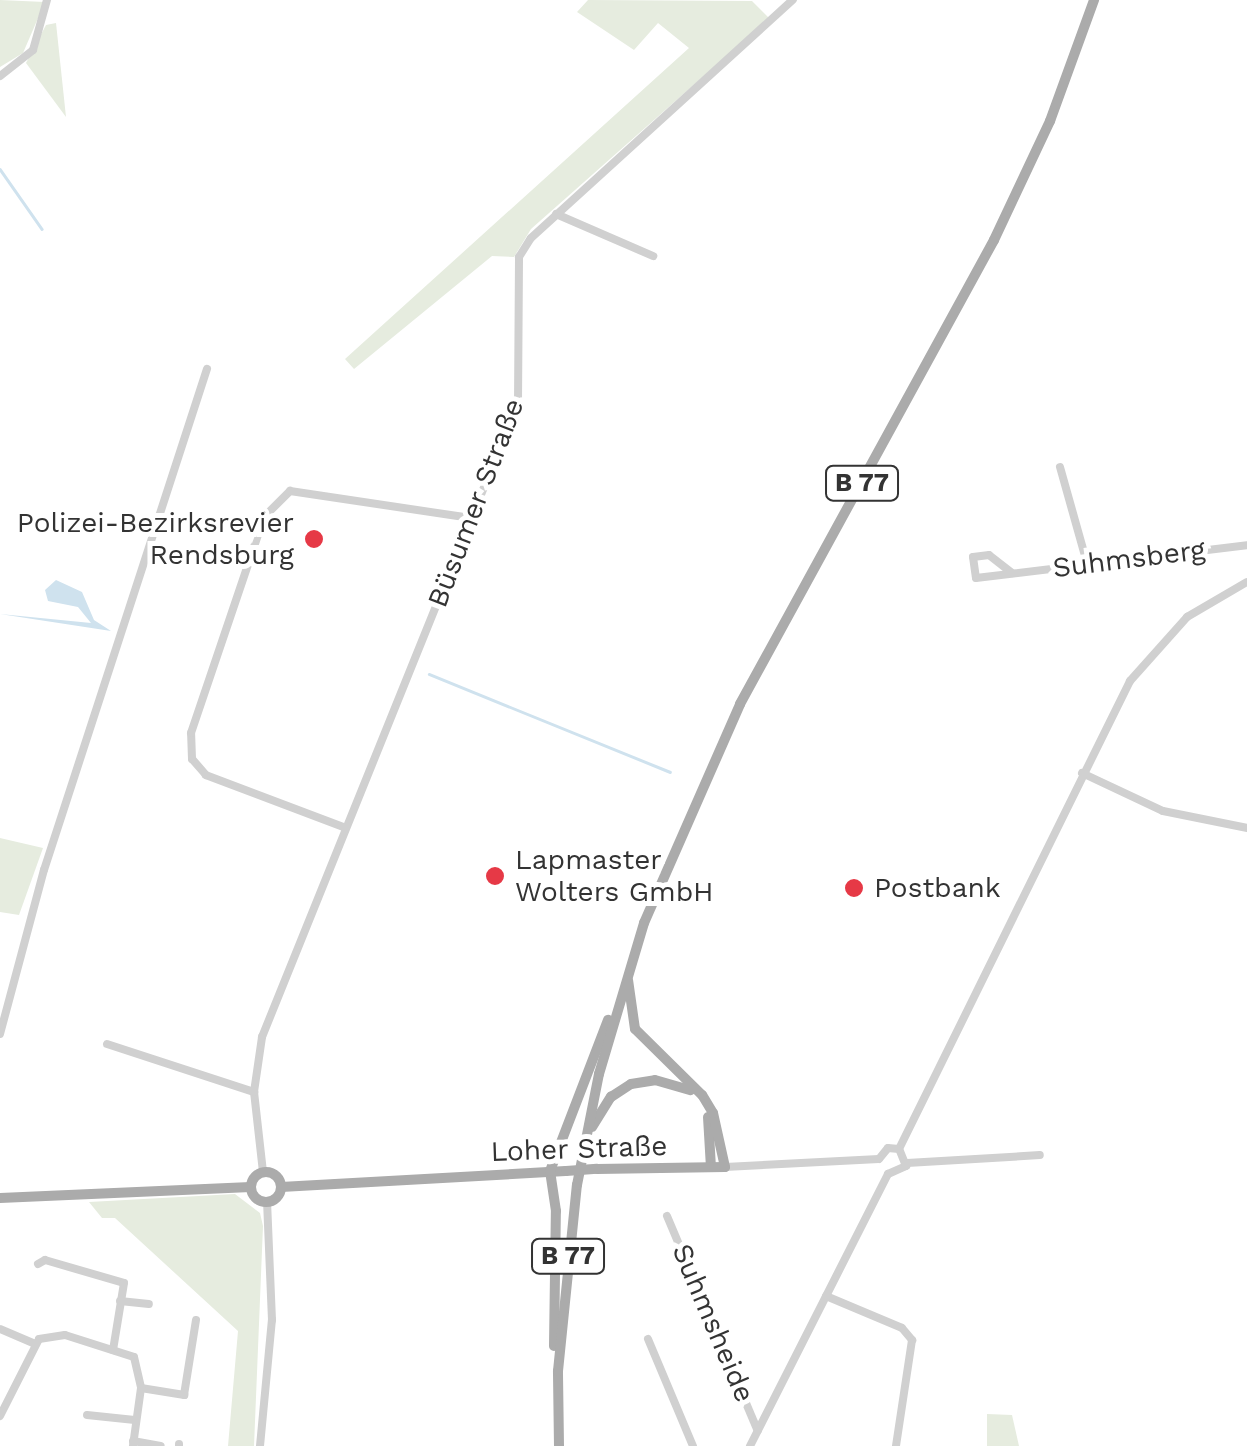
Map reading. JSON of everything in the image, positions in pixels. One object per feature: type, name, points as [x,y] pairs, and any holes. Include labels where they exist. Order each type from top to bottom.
[{"type":"main road","name":"B 77","points":[[560,1446],[558,1371],[585,1141],[629,966],[676,843],[740,704],[1012,204],[1094,0]]},
{"type":"main road","points":[[629,966],[635,1029],[702,1095],[713,1113],[725,1167]]},
{"type":"main road","points":[[558,1371],[550,1171],[558,1135],[624,982]]},
{"type":"main road","points":[[585,1141],[619,1090],[655,1080],[686,1084],[708,1116],[711,1166]]},
{"type":"main road","name":"Loher Straße","points":[[282,1187],[550,1171],[725,1167]]},
{"type":"main road","points":[[0,1198],[251,1188],[267,1202],[282,1187],[276,1176],[263,1172],[251,1188]]},
{"type":"street","points":[[0,76],[33,50],[47,0]]},
{"type":"street","name":"Büsumer Straße","points":[[263,1172],[254,1092],[262,1037],[520,394],[517,264],[530,238],[793,0]]},
{"type":"street","points":[[556,214],[653,256]]},
{"type":"street","points":[[0,1034],[44,870],[208,369]]},
{"type":"street","points":[[1060,467],[1087,564]]},
{"type":"street","points":[[346,828],[206,774],[192,759],[190,733],[264,516],[290,491],[472,518]]},
{"type":"street","name":"Suhmsberg","points":[[1012,573],[989,555],[973,557],[976,578],[1247,545]]},
{"type":"street","points":[[899,1148],[1082,773],[1148,657],[1187,618],[1247,582]]},
{"type":"street","points":[[1082,773],[1162,811],[1247,828]]},
{"type":"street","points":[[106,1044],[254,1092]]},
{"type":"street","points":[[888,1174],[879,1159],[888,1148],[899,1148]]},
{"type":"street","points":[[899,1148],[907,1163]]},
{"type":"street","points":[[907,1163],[1040,1156]]},
{"type":"street","name":"Loher Straße","points":[[725,1167],[879,1159]]},
{"type":"street","points":[[888,1174],[901,1172],[907,1163]]},
{"type":"street","points":[[750,1446],[888,1174]]},
{"type":"street","points":[[260,1446],[272,1320],[267,1202]]},
{"type":"street","name":"Suhmsheide","points":[[667,1216],[758,1431]]},
{"type":"street","points":[[38,1264],[46,1260],[124,1282],[112,1350]]},
{"type":"street","points":[[826,1296],[902,1328],[912,1340],[896,1446]]},
{"type":"street","points":[[120,1301],[149,1304]]},
{"type":"street","points":[[141,1388],[184,1395],[196,1320]]},
{"type":"street","points":[[0,1328],[36,1344]]},
{"type":"street","points":[[0,1416],[36,1344],[54,1333],[134,1357],[141,1388],[133,1444],[161,1446]]},
{"type":"street","points":[[648,1340],[693,1446]]},
{"type":"street","points":[[88,1416],[136,1420]]},
{"type":"shaded area","points":[[0,0],[45,2],[23,53],[0,67]]},
{"type":"shaded area","points":[[588,0],[752,1],[769,18],[531,229],[514,257],[492,256],[354,369],[345,359],[689,48],[658,23],[634,50],[577,12]]},
{"type":"shaded area","points":[[56,23],[66,117],[26,63],[46,25]]},
{"type":"shaded area","points":[[0,838],[43,848],[19,915],[0,912]]},
{"type":"shaded area","points":[[235,1194],[260,1213],[263,1226],[254,1446],[228,1446],[238,1331],[115,1218],[102,1218],[89,1202]]},
{"type":"shaded area","points":[[987,1414],[1012,1415],[1019,1446],[987,1446]]},
{"type":"water","points":[[56,580],[82,592],[94,620],[111,631],[0,614],[91,623],[78,607],[48,601],[45,590]]},
{"type":"waterway","points":[[0,169],[42,229]]},
{"type":"waterway","points":[[429,674],[670,772]]},
{"type":"place","name":"Polizei-Bezirksrevier Rendsburg","points":[[314,539]]},
{"type":"place","name":"Lapmaster Wolters GmbH","points":[[495,876]]},
{"type":"place","name":"Postbank","points":[[854,888]]}]
